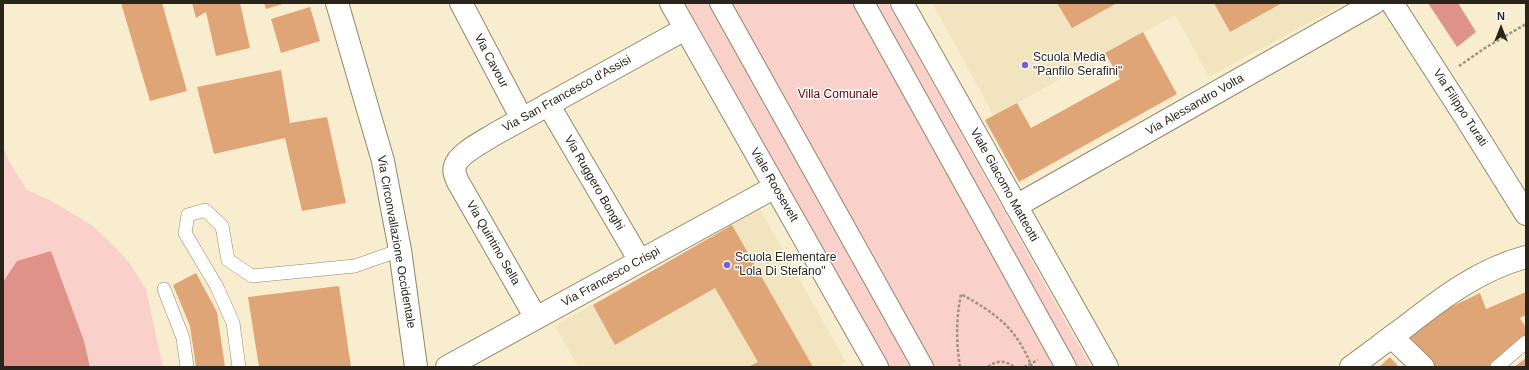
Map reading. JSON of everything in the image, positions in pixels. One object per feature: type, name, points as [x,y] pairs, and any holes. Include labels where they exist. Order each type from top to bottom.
[{"type":"street","name":"Via Circonvallazione Occidentale","points":[[337,3],[383,162],[400,250],[416,367]]},
{"type":"street","name":"Via Cavour","points":[[461,3],[522,119]]},
{"type":"street","name":"Viale Roosevelt","points":[[671,3],[877,367]]},
{"type":"street","points":[[720,3],[923,367]]},
{"type":"street","points":[[864,3],[1066,367]]},
{"type":"street","name":"Viale Giacomo Matteotti","points":[[902,3],[1107,367]]},
{"type":"street","name":"Via Alessandro Volta","points":[[1016,206],[1374,3]]},
{"type":"street","name":"Via Filippo Turati","points":[[1392,3],[1526,214]]},
{"type":"street","name":"Via San Francesco d'Assisi","points":[[455,167],[459,160],[473,148],[548,104],[685,29]]},
{"type":"street","name":"Via Ruggero Bonghi","points":[[548,104],[640,261]]},
{"type":"street","name":"Via Quintino Sella","points":[[455,167],[455,174],[458,182],[536,318]]},
{"type":"street","name":"Via Francesco Crispi","points":[[447,367],[775,187]]},
{"type":"street","points":[[1351,367],[1444,296],[1499,266],[1526,257]]},
{"type":"street","points":[[1392,337],[1423,367]]},
{"type":"lane","points":[[239,367],[233,323],[217,287],[184,233],[188,215],[205,210],[222,226],[228,260],[252,276],[355,266],[400,250]]},
{"type":"lane","points":[[164,289],[183,338],[187,367]]},
{"type":"lane","points":[[1496,367],[1526,342]]},
{"type":"path","points":[[1441,79],[1484,48],[1526,24]]},
{"type":"path","points":[[960,367],[956,346],[956,321],[961,294],[986,308],[1010,328],[1031,365],[1024,367]]},
{"type":"path","points":[[988,367],[992,363],[1003,362],[1009,363],[1014,367]]},
{"type":"shaded area","name":"Scuola Media \"Panfilo Serafini\"","points":[[932,3],[1345,3],[1209,77],[1175,15],[994,116]]},
{"type":"shaded area","points":[[1428,3],[1458,3],[1476,32],[1457,47]]},
{"type":"shaded area","name":"Scuola Elementare \"Lola Di Stefano\"","points":[[760,209],[846,362],[837,367],[578,367],[555,326]]},
{"type":"shaded area","points":[[51,251],[84,341],[90,367],[3,367],[3,282],[17,261]]},
{"type":"green space","name":"Villa Comunale","points":[[685,3],[888,3],[1091,367],[890,367]]},
{"type":"green space","points":[[3,146],[9,161],[27,190],[50,200],[93,226],[129,262],[146,289],[163,367],[90,367],[84,341],[51,251],[18,261],[3,282]]},
{"type":"building","points":[[121,3],[162,3],[187,91],[150,101]]},
{"type":"building","points":[[192,3],[240,3],[250,48],[216,56],[206,12],[196,18]]},
{"type":"building","points":[[264,3],[286,3],[266,9]]},
{"type":"building","points":[[1057,3],[1117,3],[1072,28]]},
{"type":"building","points":[[1214,3],[1282,3],[1230,32]]},
{"type":"building","points":[[310,7],[320,41],[281,53],[271,19]]},
{"type":"building","points":[[1143,32],[1177,94],[1019,182],[985,120],[1017,103],[1031,128],[1120,79],[1105,53]]},
{"type":"building","points":[[281,70],[290,123],[327,117],[346,203],[302,211],[285,138],[214,154],[197,87]]},
{"type":"building","points":[[732,225],[813,367],[748,367],[758,362],[715,288],[615,345],[593,305]]},
{"type":"building","points":[[196,273],[217,312],[225,367],[196,367],[190,326],[173,285]]},
{"type":"building","points":[[339,286],[351,367],[259,367],[248,297]]},
{"type":"building","points":[[1526,292],[1526,315],[1520,318],[1526,328],[1526,338],[1488,367],[1433,367],[1405,339],[1447,305],[1449,308],[1480,293],[1486,309]]},
{"type":"building","points":[[1390,357],[1399,367],[1379,367]]},
{"type":"building","points":[[1526,358],[1526,367],[1514,367]]},
{"type":"place","name":"Scuola Media \"Panfilo Serafini\"","points":[[1025,65]]},
{"type":"place","name":"Scuola Elementare \"Lola Di Stefano\"","points":[[727,265]]}]
